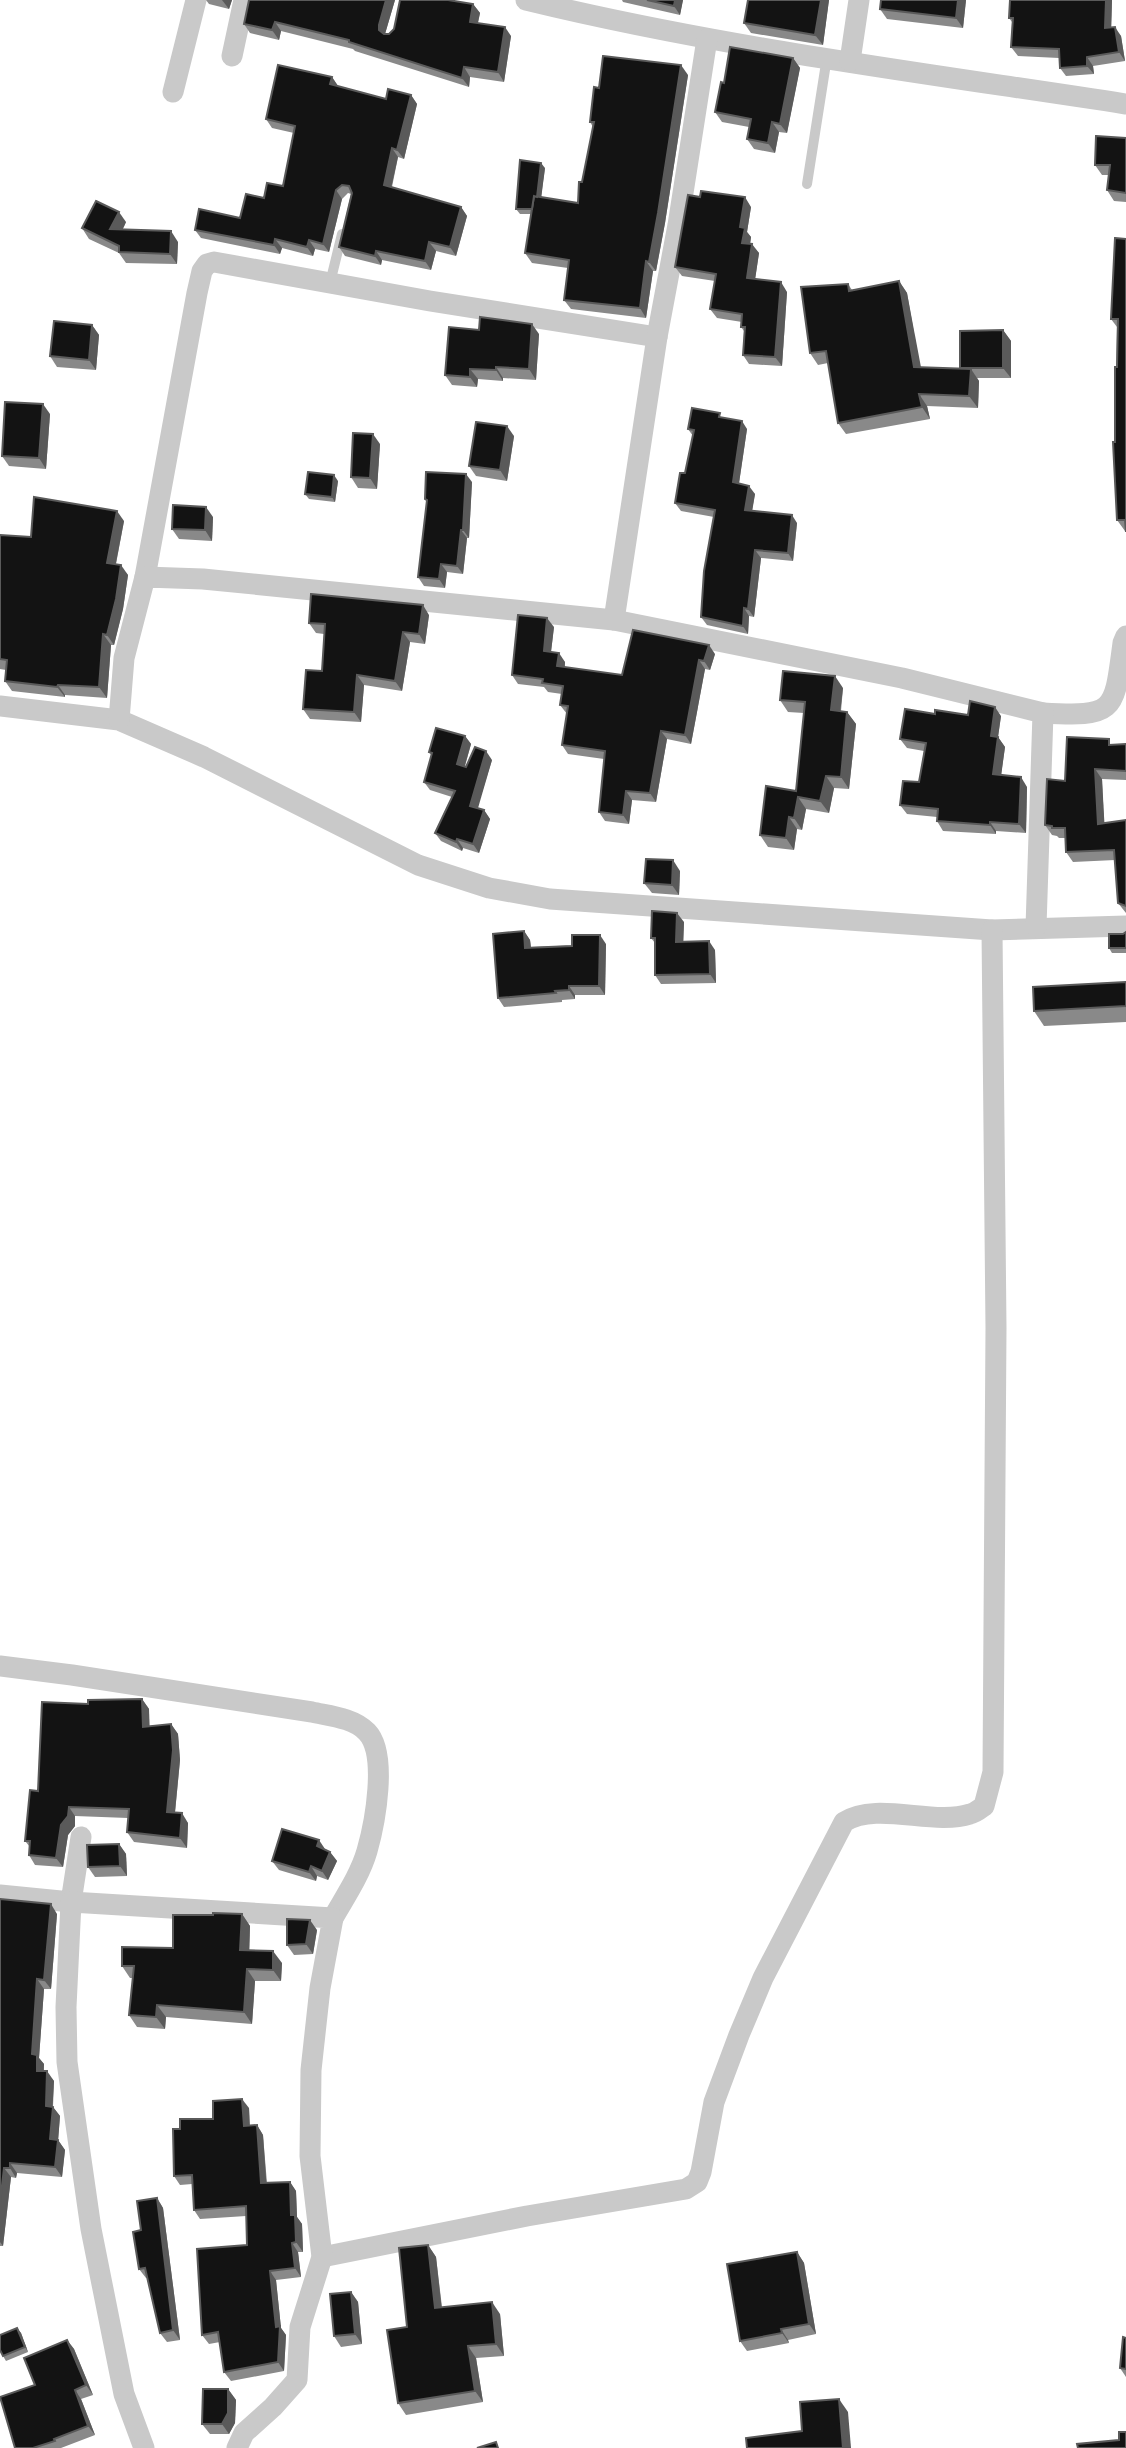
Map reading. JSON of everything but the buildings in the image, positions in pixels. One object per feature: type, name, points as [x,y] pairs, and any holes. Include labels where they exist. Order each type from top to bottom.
[{"type":"street","points":[[173,92],[195,0]]},
{"type":"street","points":[[232,56],[244,0]]},
{"type":"street","points":[[526,0],[620,23],[708,39],[1126,104]]},
{"type":"street","points":[[850,61],[859,0]]},
{"type":"street","points":[[614,620],[657,337],[708,39]]},
{"type":"street","points":[[119,720],[124,658],[145,577],[197,293],[202,271],[207,264],[214,262],[429,301],[657,337]]},
{"type":"street","points":[[145,577],[203,579],[614,620],[902,678],[1043,712],[1093,713],[1105,708],[1113,700],[1126,636]]},
{"type":"street","points":[[0,706],[119,720],[204,757],[418,865],[489,888],[550,898],[992,930],[1126,926]]},
{"type":"street","points":[[1035,927],[1043,712]]},
{"type":"street","points":[[322,2257],[527,2216],[686,2189],[696,2182],[701,2172],[714,2102],[763,1978],[844,1822],[854,1816],[879,1814],[970,1814],[984,1806],[993,1772],[996,1315],[992,930]]},
{"type":"street","points":[[0,1667],[72,1675],[312,1712],[347,1720],[365,1730],[373,1740],[378,1755],[374,1819],[367,1852],[356,1878],[333,1918],[320,1988],[311,2070],[310,2156],[322,2257],[300,2327],[297,2379],[273,2407],[244,2433],[237,2448]]},
{"type":"street","points":[[80,1837],[71,1902],[66,2007],[67,2062],[91,2228],[124,2394],[144,2448]]},
{"type":"street","points":[[0,1895],[333,1918]]},
{"type":"lane","points":[[807,184],[827,57]]},
{"type":"lane","points":[[330,283],[345,224]]}]
